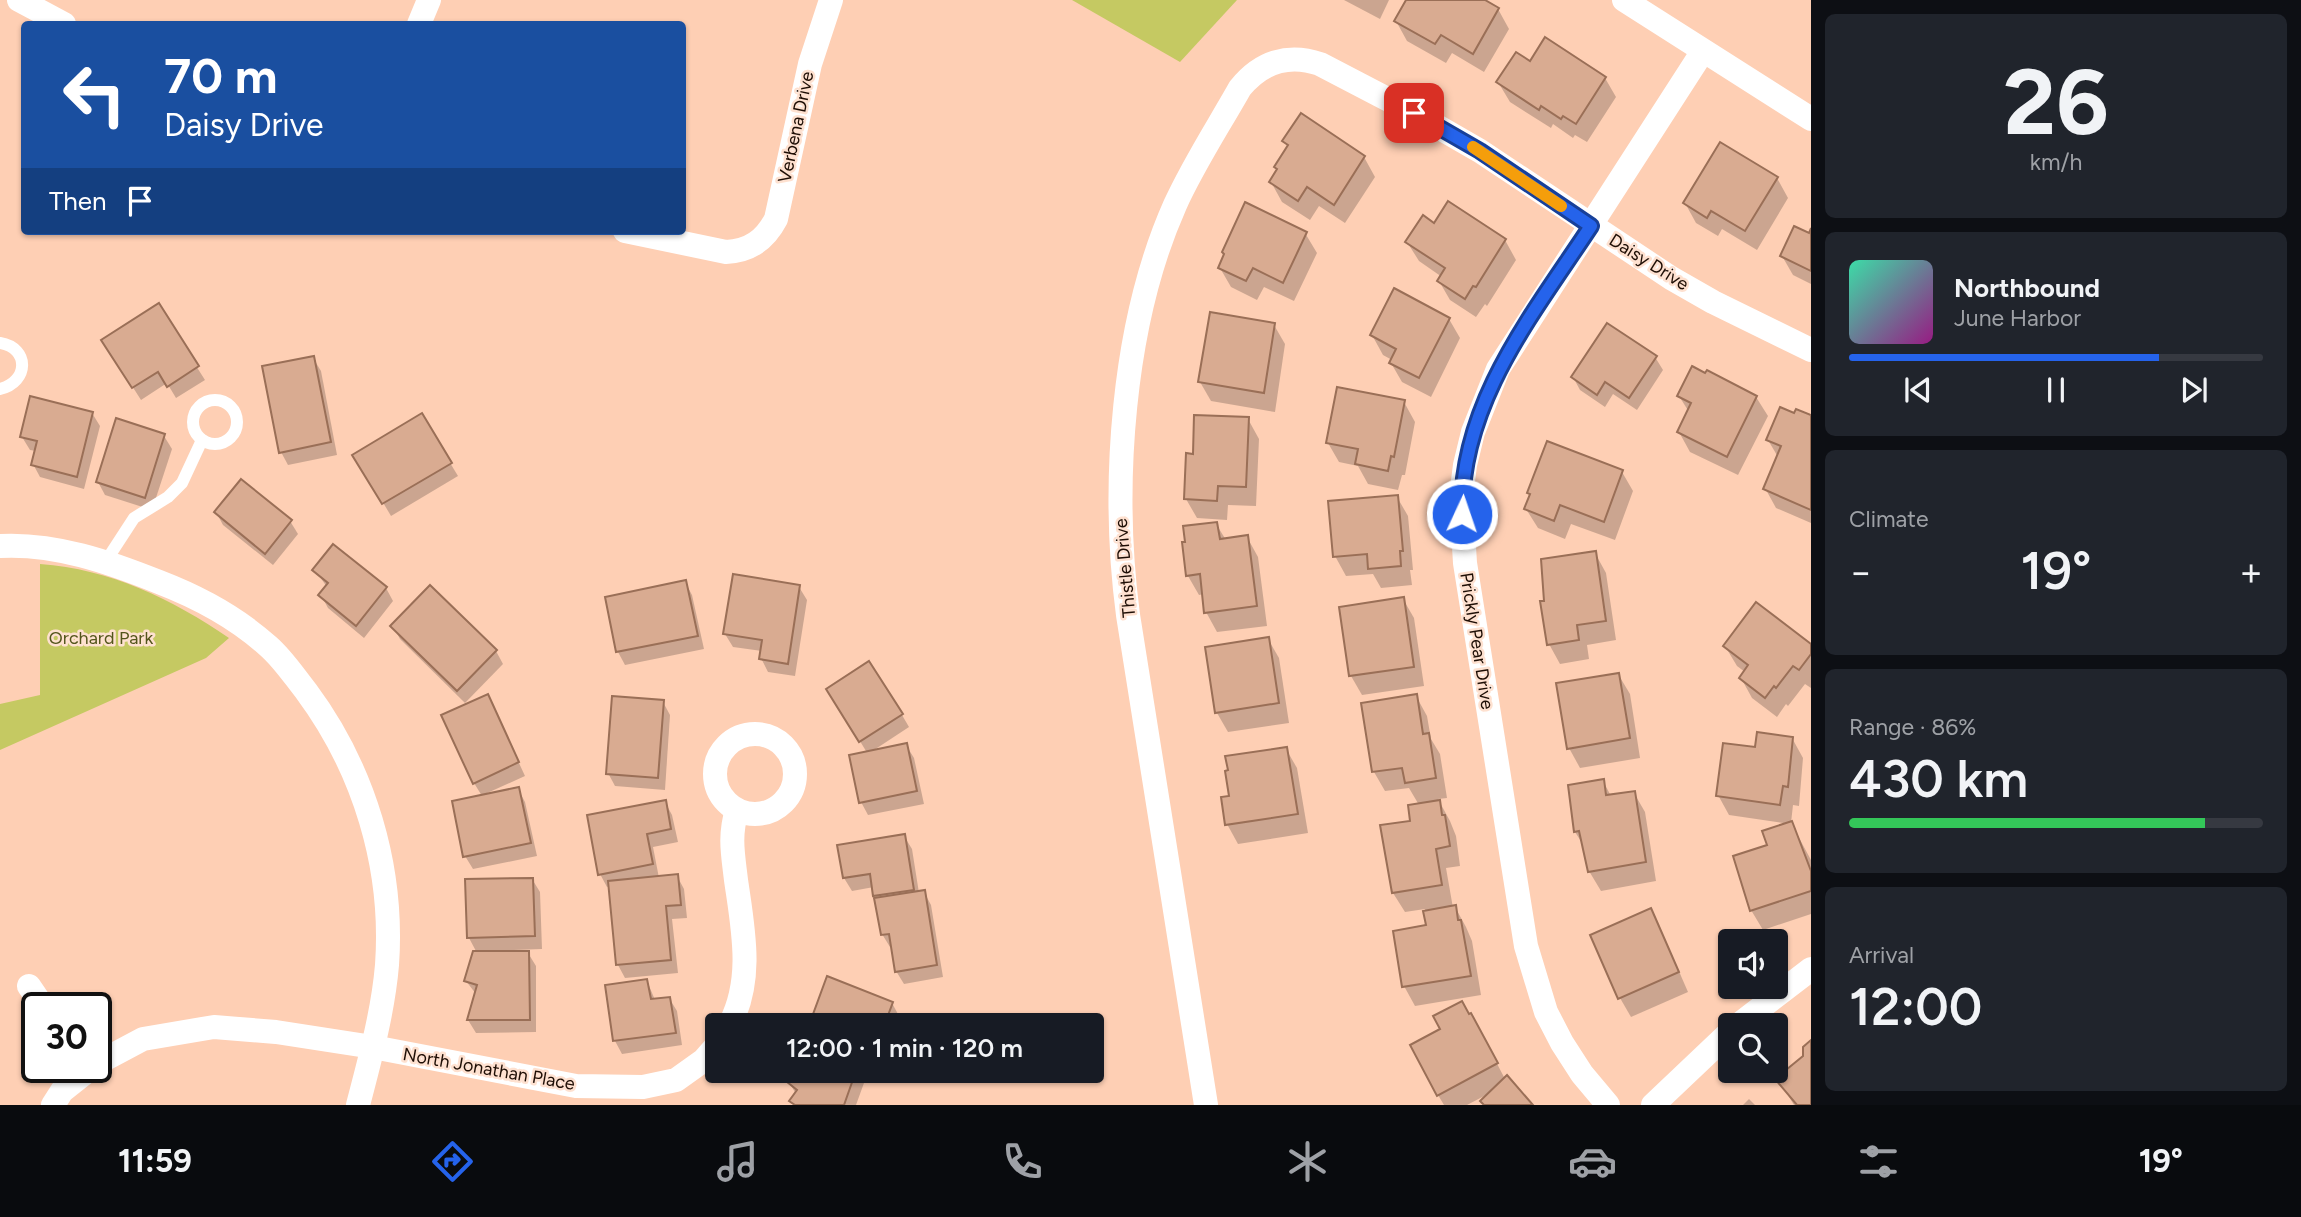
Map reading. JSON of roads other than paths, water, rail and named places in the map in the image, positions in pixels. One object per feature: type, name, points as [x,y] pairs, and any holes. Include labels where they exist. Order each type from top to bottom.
[{"type":"street","points":[[19,0],[59,21]]},
{"type":"street","points":[[420,21],[429,0]]},
{"type":"street","name":"Verbena Drive","points":[[643,235],[726,253],[751,247],[770,230],[776,219],[810,64],[831,0]]},
{"type":"street","points":[[1624,0],[1811,119]]},
{"type":"street","name":"Prickly Pear Drive","points":[[1608,1105],[1582,1074],[1546,1012],[1526,946],[1465,563],[1461,497],[1473,432],[1498,369],[1703,51]]},
{"type":"street","name":"Daisy Drive","points":[[1269,63],[1282,59],[1307,60],[1367,88],[1480,151],[1630,253],[1713,302],[1811,350]]},
{"type":"street","name":"Thistle Drive","points":[[1206,1105],[1128,615],[1120,539],[1121,471],[1136,336],[1159,245],[1175,204],[1240,88],[1248,78],[1269,63]]},
{"type":"street","points":[[0,546],[57,551],[106,561],[192,595],[268,646],[291,671],[333,731],[360,786],[380,859],[387,921],[387,964],[382,1006],[358,1105]]},
{"type":"street","points":[[735,1013],[746,971],[731,829],[737,810]]},
{"type":"street","points":[[1754,1013],[1811,969]]},
{"type":"street","points":[[29,986],[33,992]]},
{"type":"street","name":"North Jonathan Place","points":[[112,1056],[143,1039],[214,1027],[276,1032],[373,1047],[576,1086],[643,1087],[676,1080],[705,1059]]},
{"type":"street","points":[[1653,1105],[1718,1043]]},
{"type":"street","name":"North Jonathan Place","points":[[53,1105],[71,1083]]},
{"type":"lane","points":[[0,343],[10,345],[16,350],[22,364],[19,378],[14,384],[0,389]]},
{"type":"lane","points":[[106,561],[134,518],[168,497],[182,483],[202,440]]},
{"type":"park label","name":"Orchard Park","points":[[101,638]]}]
